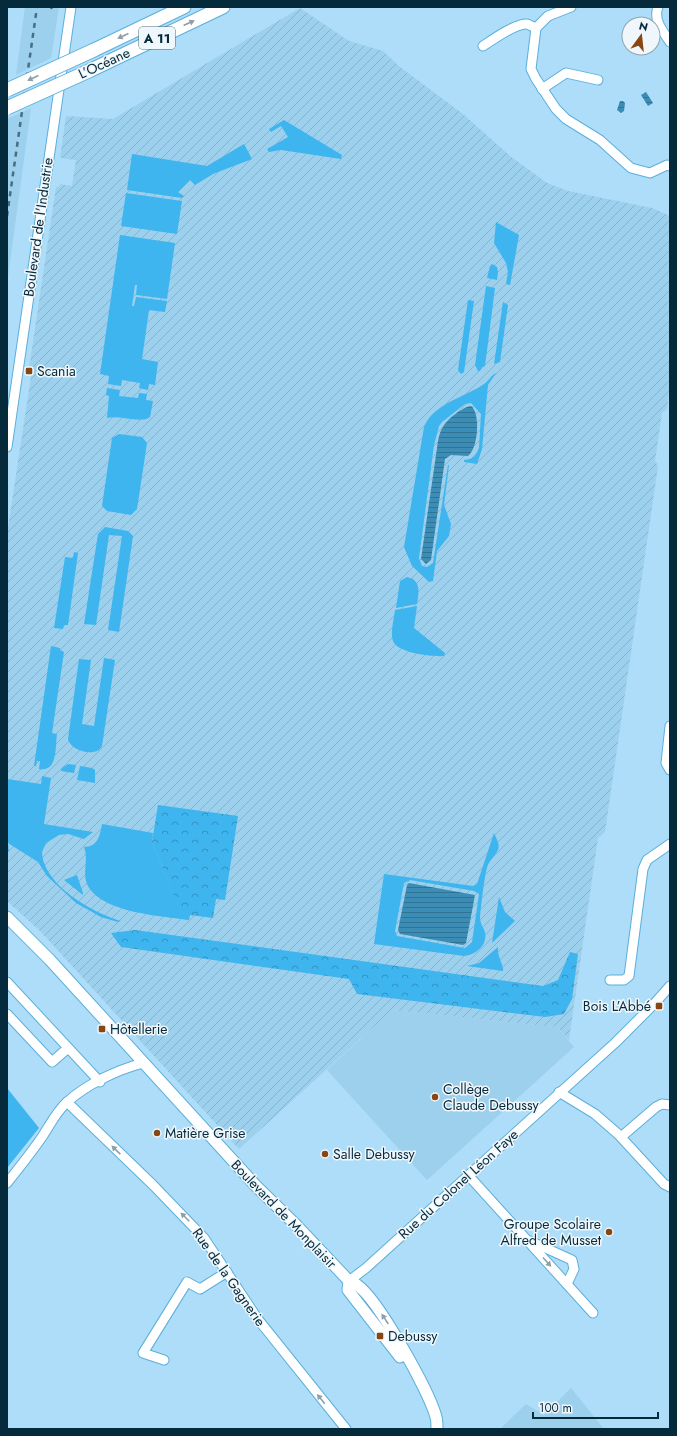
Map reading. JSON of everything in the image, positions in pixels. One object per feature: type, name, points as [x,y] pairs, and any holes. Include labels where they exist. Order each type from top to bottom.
[{"type":"highway","name":"L’Océane","points":[[7,90],[184,7]]},
{"type":"highway","name":"L’Océane","points":[[7,108],[223,7]]},
{"type":"main road","name":"Boulevard de Monplaisir","points":[[7,917],[50,960],[256,1186],[297,1226],[349,1281],[348,1290],[400,1356],[422,1399],[429,1418],[437,1429]]},
{"type":"street","name":"Boulevard de l'Industrie","points":[[7,447],[71,7]]},
{"type":"street","points":[[571,7],[548,16],[536,28],[531,69],[542,89],[566,119],[595,136],[631,168],[639,172],[650,173],[669,165]]},
{"type":"street","points":[[658,7],[656,16],[658,23],[670,42]]},
{"type":"street","points":[[483,46],[497,36],[518,26],[527,24],[536,28]]},
{"type":"street","points":[[542,89],[566,73],[598,80]]},
{"type":"street","points":[[670,726],[666,762],[670,770]]},
{"type":"street","points":[[610,980],[624,980],[629,976],[643,869],[647,860],[670,844]]},
{"type":"street","points":[[7,982],[100,1082]]},
{"type":"street","name":"Rue du Colonel Léon Faye","points":[[349,1281],[366,1268],[615,1043],[670,986]]},
{"type":"street","points":[[7,1014],[52,1062],[68,1048]]},
{"type":"street","points":[[7,1183],[23,1164],[56,1115],[67,1102],[100,1082],[143,1063]]},
{"type":"street","points":[[559,1092],[595,1114],[622,1137],[664,1184],[670,1187]]},
{"type":"street","name":"Rue de la Gagnerie","points":[[67,1102],[189,1221],[204,1238],[257,1318],[346,1429]]},
{"type":"street","points":[[622,1137],[656,1107],[662,1104],[670,1105]]},
{"type":"street","points":[[468,1175],[593,1313]]},
{"type":"street","points":[[527,1240],[572,1260],[574,1269],[567,1284]]},
{"type":"street","points":[[164,1360],[143,1353],[187,1282],[200,1289],[227,1272]]},
{"type":"shaded area","points":[[25,7],[59,7],[51,58],[16,75]]},
{"type":"shaded area","points":[[300,8],[349,41],[383,51],[400,67],[463,114],[510,156],[547,183],[568,191],[652,208],[670,216],[670,386],[667,409],[662,413],[655,461],[658,466],[605,832],[598,838],[569,1040],[557,1027],[392,1010],[239,1149],[41,932],[7,901],[7,534],[32,370],[29,369],[56,187],[59,187],[60,184],[72,186],[76,160],[60,158],[66,116],[113,119]]},
{"type":"shaded area","points":[[646,92],[653,103],[648,106],[641,95]]},
{"type":"shaded area","points":[[620,101],[625,103],[624,111],[621,113],[617,110]]},
{"type":"shaded area","points":[[31,108],[7,284],[7,119]]},
{"type":"shaded area","points":[[471,406],[476,416],[476,439],[468,456],[451,455],[445,459],[431,560],[426,564],[421,559],[437,445],[440,434],[445,424],[452,417]]},
{"type":"shaded area","points":[[409,883],[475,895],[466,943],[463,945],[400,934],[398,930],[407,885]]},
{"type":"shaded area","name":"Collège Claude Debussy","points":[[392,1010],[557,1027],[574,1047],[427,1180],[327,1070]]},
{"type":"shaded area","points":[[571,1388],[604,1429],[500,1429],[526,1404],[544,1415]]},
{"type":"green space","points":[[284,120],[342,155],[341,159],[281,150],[269,152],[267,149],[288,137],[281,126],[271,132],[269,129]]},
{"type":"green space","points":[[244,144],[252,159],[213,174],[195,185],[190,180],[178,192],[184,196],[182,198],[127,190],[132,154],[207,166]]},
{"type":"green space","points":[[126,193],[182,201],[177,234],[121,226]]},
{"type":"green space","points":[[496,222],[519,235],[510,285],[506,284],[508,272],[506,263],[494,243]]},
{"type":"green space","points":[[120,235],[175,243],[167,299],[136,295],[137,285],[135,285],[132,306],[134,306],[136,297],[167,301],[165,312],[149,310],[142,359],[158,362],[155,385],[149,384],[148,390],[139,388],[140,383],[122,380],[121,386],[108,384],[109,376],[100,374]]},
{"type":"green space","points":[[492,264],[497,267],[497,280],[487,278],[490,266]]},
{"type":"green space","points":[[486,286],[495,288],[485,366],[478,371],[475,365]]},
{"type":"green space","points":[[468,300],[474,301],[464,372],[461,374],[458,370]]},
{"type":"green space","points":[[503,302],[508,305],[500,362],[494,364]]},
{"type":"green space","points":[[496,373],[488,385],[482,449],[477,464],[464,462],[464,460],[475,456],[479,448],[481,414],[471,403],[465,404],[439,426],[434,445],[419,558],[422,566],[427,567],[433,563],[448,465],[444,505],[451,524],[449,536],[437,551],[433,581],[429,582],[412,566],[404,547],[424,427],[435,412],[450,402],[484,384]]},
{"type":"green space","points":[[107,388],[120,390],[119,396],[138,398],[139,393],[147,394],[146,400],[153,401],[150,417],[142,420],[112,417],[107,418],[109,396],[106,395]]},
{"type":"green space","points":[[119,434],[142,437],[147,443],[137,509],[131,515],[107,511],[102,506],[112,438]]},
{"type":"green space","points":[[105,527],[128,531],[133,536],[119,632],[108,630],[122,536],[109,535],[96,625],[84,624],[98,534]]},
{"type":"green space","points":[[74,552],[78,553],[68,625],[64,625],[63,629],[54,628],[65,557],[73,558]]},
{"type":"green space","points":[[407,577],[415,581],[417,584],[417,604],[396,608],[400,581]]},
{"type":"green space","points":[[417,606],[414,628],[445,653],[444,656],[424,655],[401,649],[393,641],[392,630],[395,610]]},
{"type":"green space","points":[[51,646],[60,648],[60,650],[64,652],[52,733],[57,734],[53,763],[50,767],[39,769],[40,761],[37,761],[36,766],[34,766]]},
{"type":"green space","points":[[104,658],[115,660],[102,746],[95,752],[84,752],[73,747],[68,739],[79,659],[91,660],[82,724],[94,726]]},
{"type":"green space","points":[[68,764],[76,765],[74,773],[61,771],[62,768]]},
{"type":"green space","points":[[80,766],[95,770],[95,783],[77,780]]},
{"type":"green space","points":[[42,776],[51,778],[44,824],[93,832],[84,839],[68,834],[59,835],[46,843],[42,852],[45,864],[51,876],[71,896],[97,911],[121,921],[118,922],[101,917],[76,903],[47,876],[38,862],[8,843],[9,852],[7,850],[7,779],[41,784]]},
{"type":"green space","points":[[158,805],[238,816],[225,900],[216,899],[213,918],[181,914],[152,842]]},
{"type":"green space","points":[[102,824],[153,833],[152,842],[181,913],[190,915],[189,920],[148,914],[118,907],[94,894],[87,884],[85,875],[86,857],[84,847],[92,845],[98,840]]},
{"type":"green space","points":[[494,833],[498,842],[498,850],[487,868],[480,917],[481,924],[485,932],[485,939],[482,946],[476,952],[464,956],[374,944],[384,874],[473,886],[477,884]],"holes":[[[410,880],[474,891],[479,894],[472,942],[465,948],[397,936],[395,931],[404,883]]]},
{"type":"green space","points":[[77,875],[83,893],[83,895],[64,880]]},
{"type":"green space","points":[[499,897],[505,912],[515,921],[492,943]]},
{"type":"green space","points":[[135,930],[543,986],[558,980],[570,952],[578,954],[572,999],[564,1014],[545,1017],[357,994],[349,979],[121,947],[111,933]]},
{"type":"green space","points":[[498,947],[498,954],[503,971],[467,966],[479,963]]},
{"type":"green space","points":[[7,1088],[39,1128],[7,1168]]},
{"type":"railway","points":[[7,216],[37,7]]},
{"type":"place","name":"Scania","points":[[29,371]]},
{"type":"place","name":"Bois L’Abbé","points":[[659,1006]]},
{"type":"place","name":"Hôtellerie","points":[[102,1029]]},
{"type":"place","name":"Collège Claude Debussy","points":[[435,1097]]},
{"type":"place","name":"Matière Grise","points":[[157,1133]]},
{"type":"place","name":"Salle Debussy","points":[[325,1154]]},
{"type":"place","name":"Groupe Scolaire Alfred de Musset","points":[[609,1232]]},
{"type":"place","name":"Debussy","points":[[380,1336]]}]
